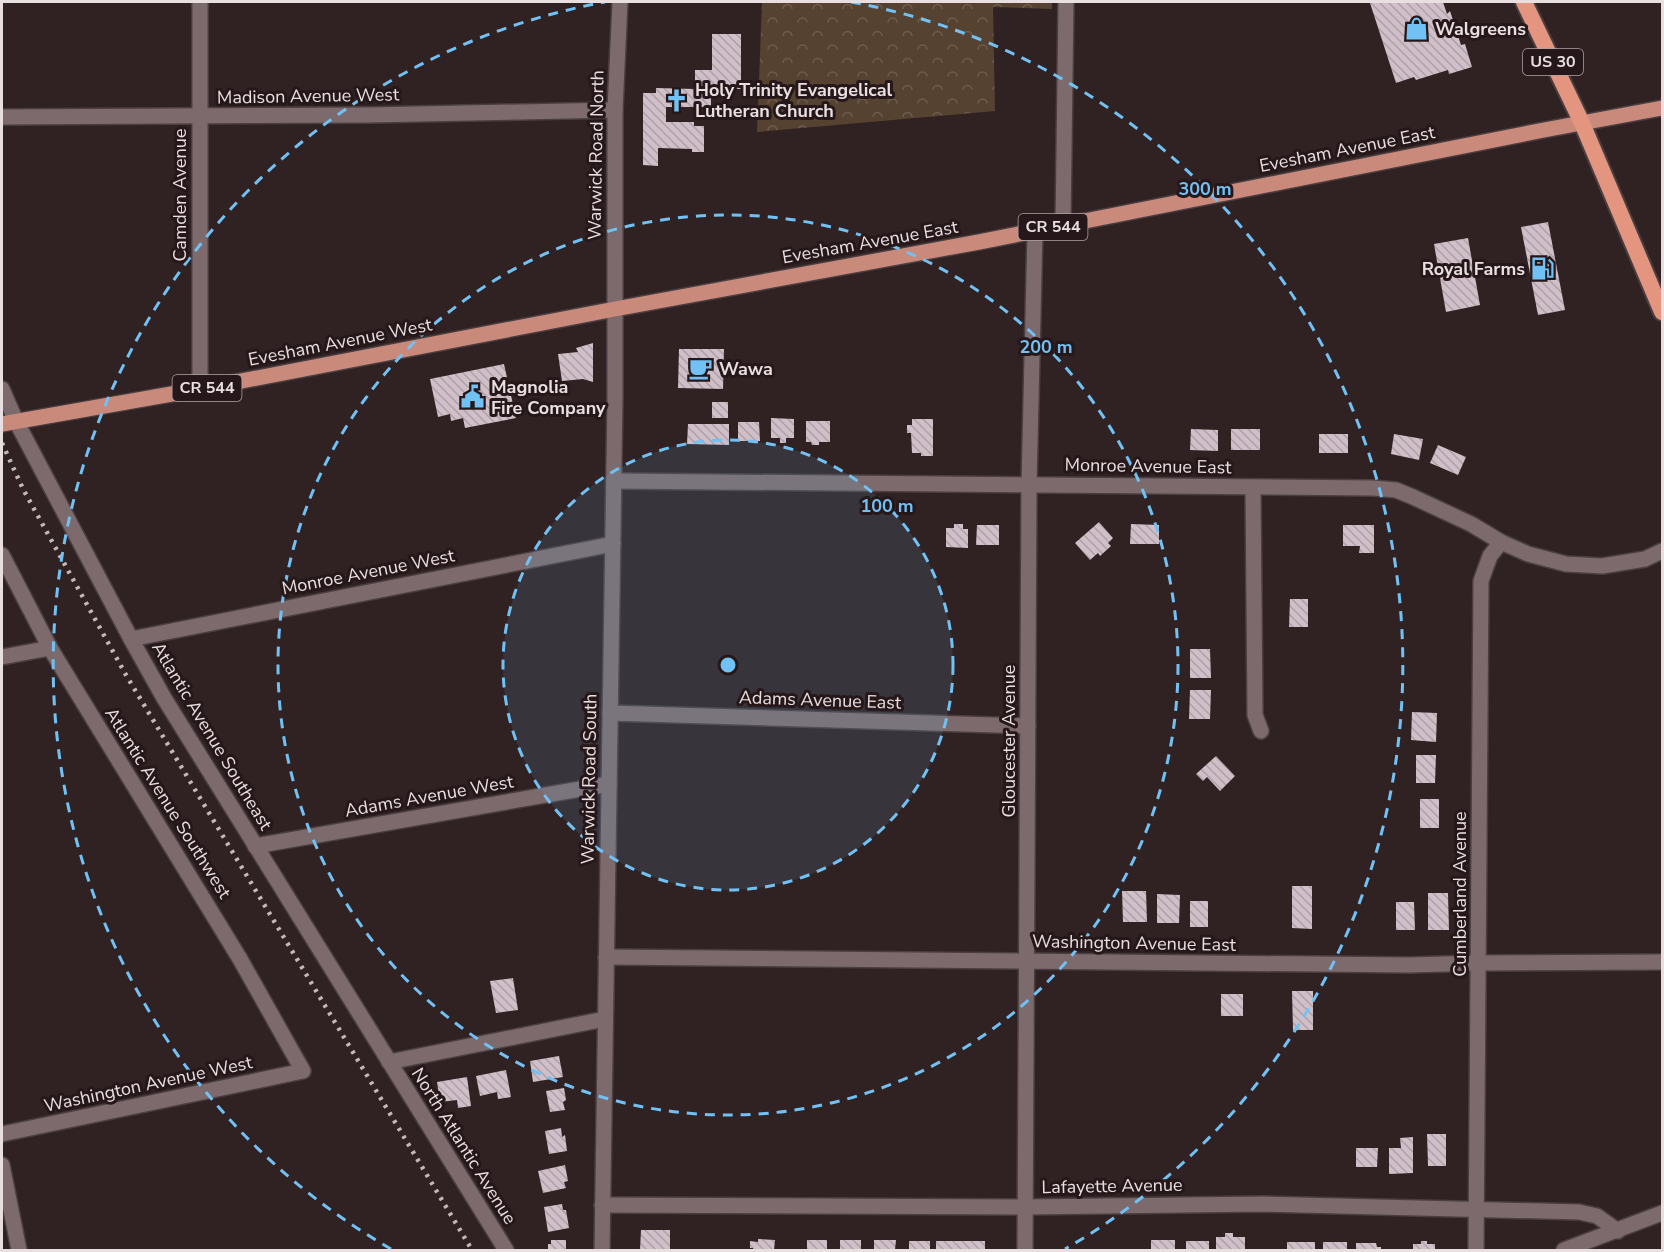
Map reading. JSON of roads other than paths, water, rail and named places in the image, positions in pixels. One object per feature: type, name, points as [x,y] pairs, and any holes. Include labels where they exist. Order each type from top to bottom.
[{"type":"highway","name":"US 30","points":[[1524,2],[1582,123],[1662,312]]},
{"type":"main road","name":"Evesham Avenue East","points":[[615,309],[1035,231],[1662,108]]},
{"type":"main road","name":"Evesham Avenue West","points":[[9,422],[200,389],[615,309]]},
{"type":"street","name":"Camden Avenue","points":[[200,2],[200,389]]},
{"type":"street","name":"Warwick Road North","points":[[615,309],[615,110],[620,2]]},
{"type":"street","points":[[1063,225],[1066,2]]},
{"type":"street","name":"Madison Avenue West","points":[[2,117],[368,115],[615,110]]},
{"type":"street","name":"Gloucester Avenue","points":[[1025,1251],[1029,485],[1035,231]]},
{"type":"street","name":"Warwick Road South","points":[[602,1251],[614,544],[615,309]]},
{"type":"street","name":"Atlantic Avenue Southeast","points":[[2,389],[9,422],[130,639],[164,698],[389,1062]]},
{"type":"street","name":"Monroe Avenue East","points":[[614,482],[1373,488],[1396,490],[1471,524],[1501,542],[1528,554],[1566,564],[1602,566],[1645,559],[1662,551]]},
{"type":"street","points":[[1253,487],[1255,715],[1261,730]]},
{"type":"street","name":"Cumberland Avenue","points":[[1476,1251],[1481,582],[1490,556],[1501,542]]},
{"type":"street","name":"Monroe Avenue West","points":[[130,639],[614,544]]},
{"type":"street","name":"Atlantic Avenue Southwest","points":[[2,555],[50,648],[240,959],[303,1071]]},
{"type":"street","points":[[2,657],[50,648]]},
{"type":"street","name":"Adams Avenue East","points":[[610,713],[1028,726]]},
{"type":"street","name":"Adams Avenue West","points":[[255,846],[609,784]]},
{"type":"street","name":"Washington Avenue East","points":[[606,957],[1409,965],[1662,962]]},
{"type":"street","points":[[389,1062],[605,1019]]},
{"type":"street","name":"North Atlantic Avenue","points":[[389,1062],[506,1251]]},
{"type":"street","name":"Washington Avenue West","points":[[2,1134],[303,1071]]},
{"type":"street","points":[[2,1165],[19,1251]]},
{"type":"street","name":"Lafayette Avenue","points":[[602,1204],[1026,1207],[1263,1204],[1477,1209],[1579,1212],[1598,1216],[1618,1231]]},
{"type":"street","points":[[1564,1251],[1662,1213]]},
{"type":"railway","points":[[2,443],[23,489],[126,675],[472,1250]]},
{"type":"place","name":"Walgreens","points":[[1417,29]]},
{"type":"place","name":"Holy Trinity Evangelical Lutheran Church","points":[[677,100]]},
{"type":"place","name":"Royal Farms","points":[[1543,269]]},
{"type":"place","name":"Wawa","points":[[701,369]]},
{"type":"place","name":"Magnolia Fire Company","points":[[473,397]]}]
